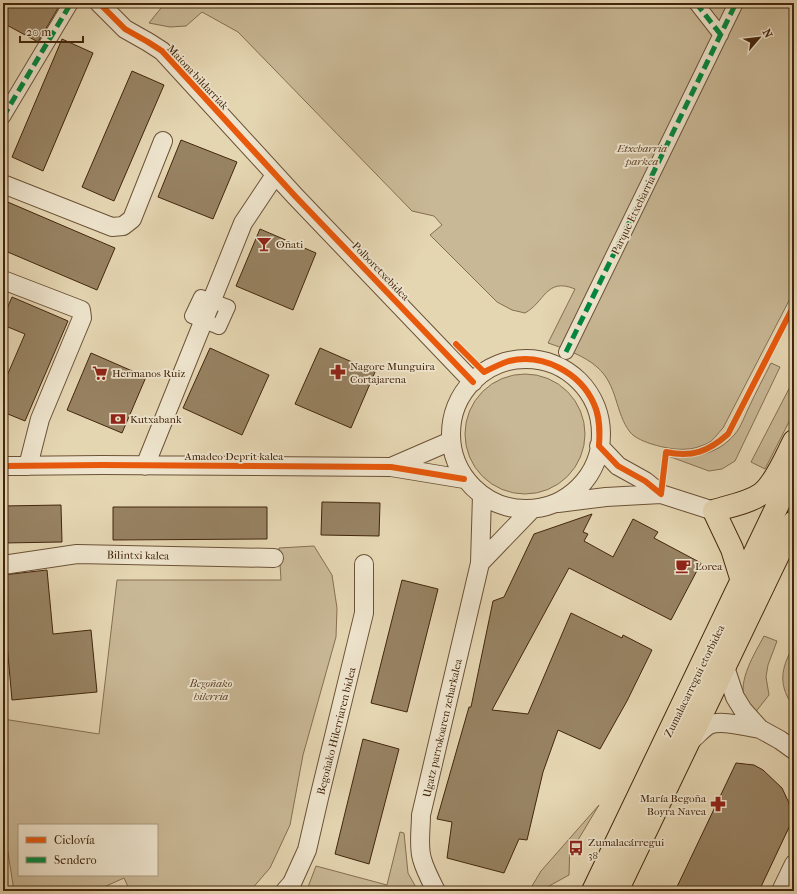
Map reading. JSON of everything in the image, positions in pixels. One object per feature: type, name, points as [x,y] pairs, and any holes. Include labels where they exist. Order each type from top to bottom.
[{"type":"main road","points":[[742,581],[732,549],[714,511],[762,494],[771,484],[794,441]]},
{"type":"main road","name":"Zumalacarregui etorbidea","points":[[591,889],[742,581],[794,471]]},
{"type":"main road","name":"Zumalacarregui etorbidea","points":[[618,891],[794,522]]},
{"type":"street","points":[[3,117],[71,3]]},
{"type":"street","name":"Maiona bildarriak","points":[[99,3],[125,29],[162,52],[275,174]]},
{"type":"street","points":[[696,3],[721,35]]},
{"type":"street","name":"Parque Etxebarria","points":[[566,352],[736,3]]},
{"type":"street","points":[[3,184],[112,227],[123,226],[132,219],[163,140]]},
{"type":"street","points":[[145,466],[243,223],[275,174]]},
{"type":"street","name":"Polboretxebidea","points":[[275,174],[473,382]]},
{"type":"street","points":[[3,280],[81,310],[82,318],[40,419],[28,466]]},
{"type":"street","points":[[554,504],[573,492],[588,476],[598,455],[600,446],[600,432],[594,403],[587,391],[577,380],[566,371],[553,365],[539,361],[524,360],[510,361],[496,366],[484,372],[462,394],[455,409],[452,425],[451,441],[455,458],[464,479],[482,495],[493,502],[506,506],[519,509],[532,509],[554,504],[606,497],[661,494]]},
{"type":"street","name":"Amadeo Deprit kalea","points":[[391,467],[451,441]]},
{"type":"street","points":[[600,446],[618,466],[644,481],[661,494],[714,511]]},
{"type":"street","name":"Amadeo Deprit kalea","points":[[3,466],[391,467],[464,479]]},
{"type":"street","name":"Ugatz parrokoaren zeharkalea","points":[[436,891],[429,878],[422,858],[420,837],[421,815],[480,563],[482,495]]},
{"type":"street","points":[[480,563],[532,509]]},
{"type":"street","name":"Bilintxi kalea","points":[[3,565],[77,554],[274,558]]},
{"type":"street","name":"Begoñako Hilerriaren bidea","points":[[285,891],[292,883],[307,850],[364,613],[364,564]]},
{"type":"street","points":[[725,668],[735,697],[742,710],[760,729],[794,750]]},
{"type":"street","points":[[689,743],[712,724],[725,723],[760,729]]},
{"type":"street","points":[[782,891],[794,864]]},
{"type":"street","points":[[787,891],[794,885]]},
{"type":"green space","name":"Etxebarria parkea","points":[[165,3],[794,3],[794,291],[723,428],[710,442],[689,449],[673,449],[656,445],[640,440],[634,436],[621,416],[613,390],[604,374],[586,359],[548,343],[575,289],[565,286],[552,288],[525,313],[512,310],[497,302],[430,235],[442,225],[434,216],[412,211],[238,32],[202,12],[186,26],[170,27],[149,23]]},
{"type":"green space","points":[[771,363],[780,367],[735,461],[722,469],[709,471],[668,456],[705,454],[721,447],[728,441],[739,428]]},
{"type":"green space","points":[[525,374],[548,378],[568,391],[581,411],[585,434],[581,457],[568,477],[548,490],[525,494],[502,490],[482,477],[469,457],[465,434],[469,411],[482,391],[502,378]]},
{"type":"green space","points":[[793,381],[794,412],[765,469],[751,462]]},
{"type":"green space","name":"Begoñako hilerria","points":[[314,546],[332,575],[337,608],[336,637],[303,755],[290,825],[270,868],[250,891],[130,891],[124,878],[95,891],[14,891],[3,821],[3,815],[7,815],[3,784],[3,719],[99,734],[117,580],[281,580],[279,548]]},
{"type":"green space","points":[[764,636],[777,641],[768,665],[766,677],[769,695],[754,714],[745,701],[743,685],[748,667]]},
{"type":"green space","points":[[794,645],[794,706],[784,689],[783,676],[785,663]]},
{"type":"green space","points":[[599,805],[578,840],[570,842],[569,875],[540,891],[529,891],[541,871]]},
{"type":"green space","points":[[400,832],[404,833],[408,873],[418,891],[304,891],[308,887],[316,866],[387,885]]},
{"type":"building","points":[[3,3],[61,3],[38,42],[3,23]]},
{"type":"building","points":[[62,39],[93,53],[43,171],[12,157]]},
{"type":"building","points":[[132,71],[164,85],[114,201],[82,187]]},
{"type":"building","points":[[181,140],[237,162],[213,219],[158,197]]},
{"type":"building","points":[[3,200],[115,248],[97,290],[3,250]]},
{"type":"building","points":[[260,229],[316,253],[293,310],[236,286]]},
{"type":"building","points":[[12,297],[68,321],[25,421],[3,412],[3,385],[25,334],[3,325],[3,318]]},
{"type":"building","points":[[210,348],[269,375],[242,435],[183,408]]},
{"type":"building","points":[[320,348],[375,372],[351,428],[295,404]]},
{"type":"building","points":[[91,353],[146,377],[122,433],[67,410]]},
{"type":"building","points":[[322,502],[380,503],[379,536],[321,535]]},
{"type":"building","points":[[61,505],[62,542],[3,543],[3,506]]},
{"type":"building","points":[[113,507],[267,507],[267,539],[113,540]]},
{"type":"building","points":[[592,514],[583,532],[588,534],[584,541],[613,557],[633,519],[658,532],[654,538],[701,563],[671,620],[569,568],[492,710],[528,714],[571,613],[622,638],[623,635],[652,650],[627,701],[600,749],[558,730],[543,772],[527,840],[519,839],[504,873],[447,858],[452,822],[437,819],[469,707],[471,707],[493,601],[504,597],[534,534]]},
{"type":"building","points":[[47,570],[53,634],[91,630],[97,692],[12,700],[3,600],[3,575]]},
{"type":"building","points":[[402,580],[438,589],[407,712],[371,703]]},
{"type":"building","points":[[363,739],[399,749],[369,864],[335,854]]},
{"type":"building","points":[[736,763],[754,765],[763,770],[782,788],[789,803],[792,821],[759,891],[675,891]]},
{"type":"marked path","points":[[3,117],[71,3]]},
{"type":"marked path","points":[[696,3],[721,35]]},
{"type":"marked path","points":[[566,352],[736,3]]},
{"type":"cycle path","points":[[99,3],[125,29],[162,51],[295,196],[473,382]]},
{"type":"cycle path","points":[[456,344],[484,372],[509,361],[522,359],[547,363],[570,374],[588,393],[594,404],[599,424],[599,446],[618,466],[645,481],[661,494],[666,452],[675,454],[700,452],[714,445],[728,434],[794,305]]},
{"type":"cycle path","points":[[3,466],[102,465],[391,467],[464,479]]},
{"type":"place","name":"Oñati","points":[[264,244]]},
{"type":"place","name":"Nagore Munguira Cortajarena","points":[[338,372]]},
{"type":"place","name":"Hermanos Ruiz","points":[[100,373]]},
{"type":"place","name":"Kutxabank","points":[[118,419]]},
{"type":"place","name":"Lorea","points":[[683,566]]},
{"type":"place","name":"María Begoña Boyra Navea","points":[[718,804]]},
{"type":"place","name":"Zumalacárregui 38","points":[[576,848]]}]
